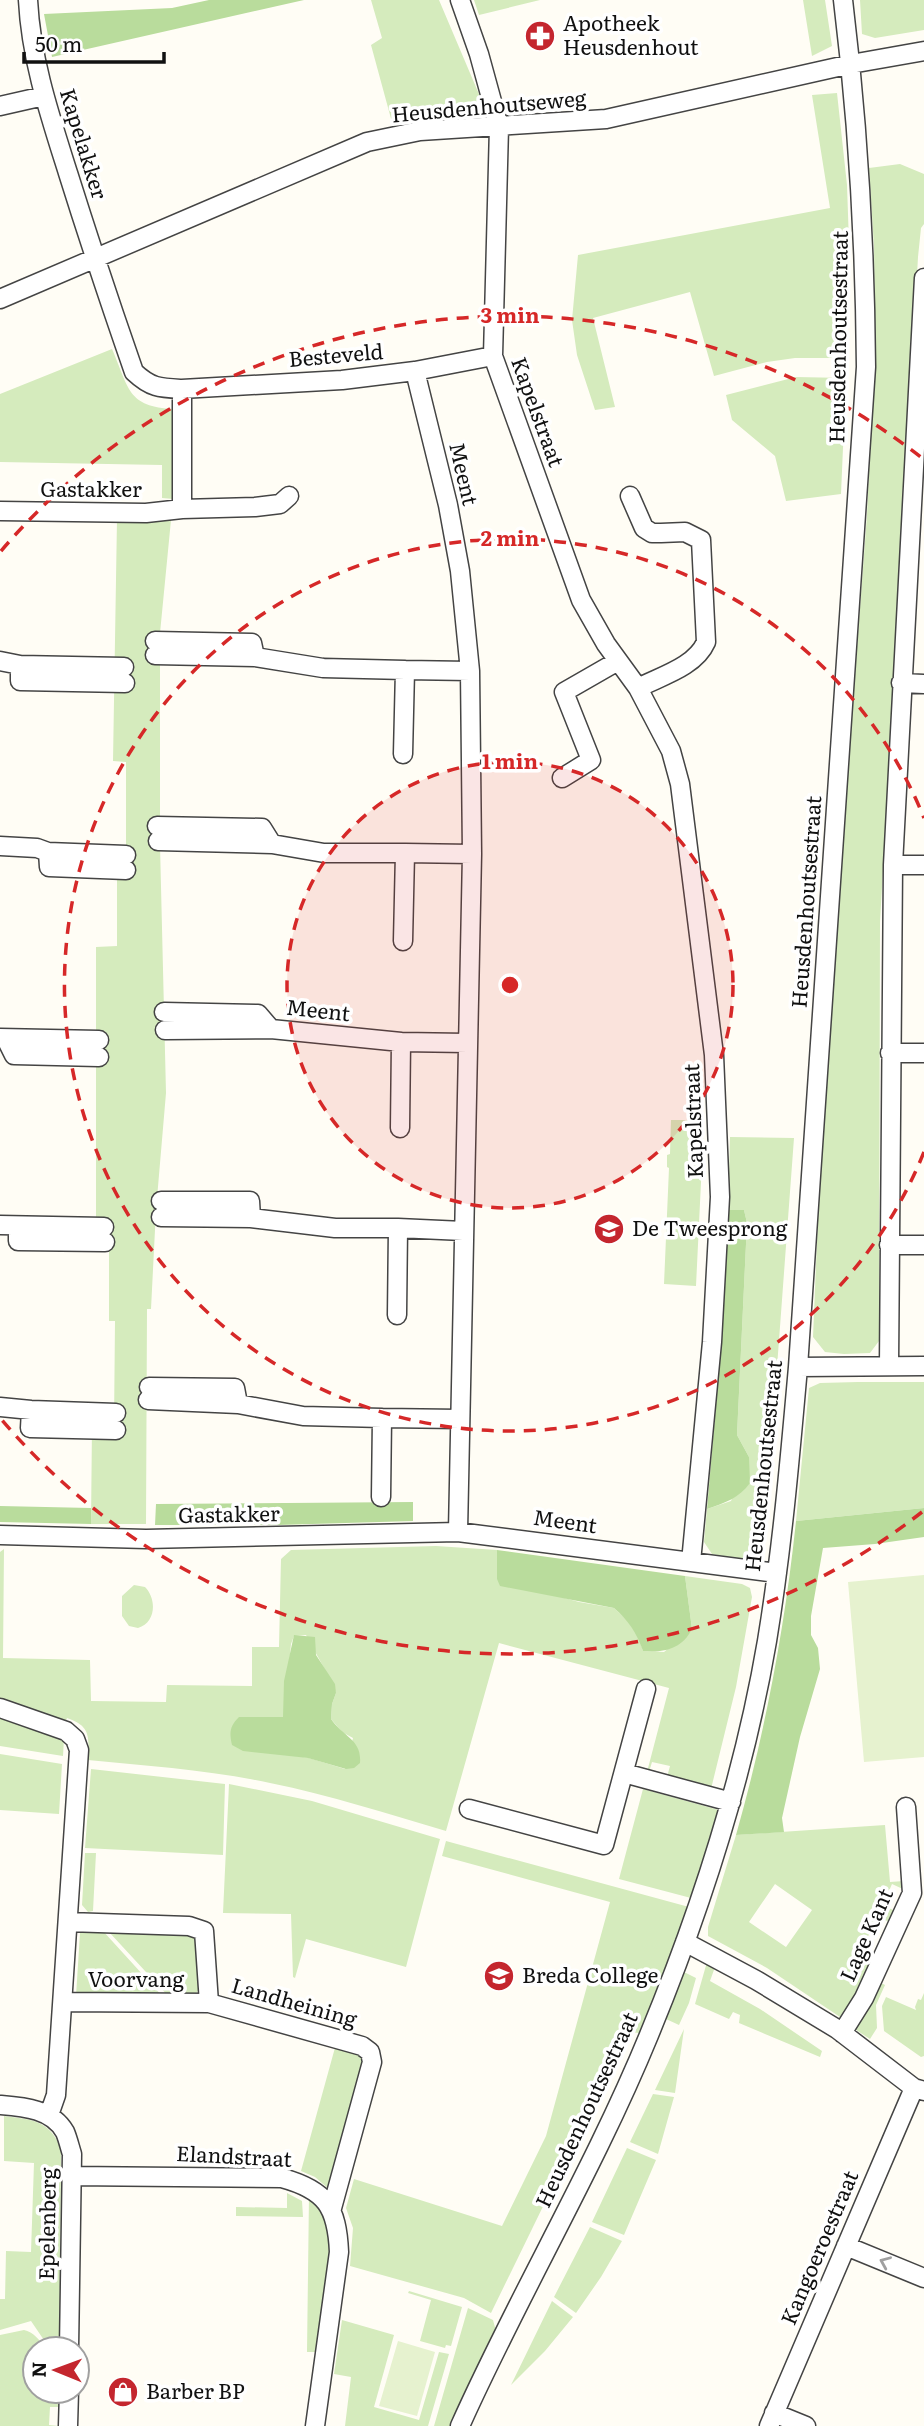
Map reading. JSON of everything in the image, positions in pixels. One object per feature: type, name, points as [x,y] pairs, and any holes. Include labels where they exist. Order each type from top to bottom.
[{"type":"street","name":"Kapelakker","points":[[28,0],[33,46],[44,96],[95,259]]},
{"type":"street","name":"Kapelstraat","points":[[460,0],[479,54],[499,127],[493,356],[581,600],[606,644],[638,688],[671,751],[680,784],[715,1055],[720,1197],[712,1342],[691,1562]]},
{"type":"street","name":"Heusdenhoutsestraat","points":[[460,2426],[649,2036],[685,1942],[731,1802],[766,1644],[777,1573],[798,1367],[866,367],[863,224],[851,64],[843,0]]},
{"type":"street","name":"Heusdenhoutseweg","points":[[0,299],[367,142],[420,131],[606,119],[851,64],[924,51]]},
{"type":"street","points":[[0,106],[44,96]]},
{"type":"street","name":"Besteveld","points":[[95,259],[134,372],[146,384],[182,389],[342,380],[415,371],[493,356]]},
{"type":"street","points":[[889,1366],[893,865],[901,683],[918,495],[924,278]]},
{"type":"street","name":"Meent","points":[[415,371],[451,518],[460,571],[470,671],[472,854],[458,1532],[777,1573]]},
{"type":"street","points":[[182,389],[182,509],[280,504],[289,496]]},
{"type":"street","points":[[630,496],[644,528],[652,533],[685,532],[701,540],[706,642],[701,652],[692,660],[638,688]]},
{"type":"street","name":"Gastakker","points":[[0,512],[146,513],[182,509]]},
{"type":"street","points":[[155,648],[255,657],[323,668],[470,671]]},
{"type":"street","points":[[0,661],[125,675]]},
{"type":"street","points":[[562,778],[591,760],[564,692],[618,661]]},
{"type":"street","points":[[403,754],[405,670]]},
{"type":"street","points":[[901,683],[924,684]]},
{"type":"street","points":[[158,834],[272,844],[324,853],[472,854]]},
{"type":"street","points":[[0,846],[37,848],[48,852],[126,862]]},
{"type":"street","points":[[403,941],[405,853]]},
{"type":"street","points":[[893,865],[924,865]]},
{"type":"street","name":"Meent","points":[[164,1021],[401,1042],[467,1044]]},
{"type":"street","points":[[3,1038],[99,1048]]},
{"type":"street","points":[[400,1128],[401,1042]]},
{"type":"street","points":[[890,1053],[924,1053]]},
{"type":"street","points":[[161,1209],[335,1228],[463,1231]]},
{"type":"street","points":[[9,1225],[105,1234]]},
{"type":"street","points":[[397,1315],[398,1228]]},
{"type":"street","points":[[889,1245],[924,1245]]},
{"type":"street","points":[[798,1367],[924,1366]]},
{"type":"street","points":[[148,1394],[239,1404],[303,1416],[460,1419]]},
{"type":"street","points":[[0,1407],[116,1421]]},
{"type":"street","points":[[381,1497],[382,1418]]},
{"type":"street","name":"Gastakker","points":[[0,1535],[146,1539],[458,1532]]},
{"type":"street","points":[[470,1809],[604,1845],[646,1689]]},
{"type":"street","name":"Voorvang","points":[[0,1709],[66,1731],[75,1739],[79,1750],[56,2095],[49,2115]]},
{"type":"street","points":[[624,1773],[731,1802]]},
{"type":"street","name":"Lage Kant","points":[[842,2033],[864,1998],[912,1893],[906,1807]]},
{"type":"street","name":"Voorvang","points":[[63,2003],[209,2003],[204,1931],[189,1926],[68,1922]]},
{"type":"street","points":[[685,1942],[756,1980],[842,2033],[919,2089]]},
{"type":"street","name":"Landheining","points":[[209,2003],[362,2046],[370,2052],[372,2062],[332,2208]]},
{"type":"street","name":"Kangoeroestraat","points":[[771,2419],[846,2245],[919,2089]]},
{"type":"street","points":[[0,2105],[28,2108],[49,2115]]},
{"type":"street","name":"Epelenberg","points":[[49,2115],[65,2132],[72,2154],[69,2335]]},
{"type":"street","name":"Elandstraat","points":[[71,2176],[282,2178],[302,2183],[319,2193],[332,2208]]},
{"type":"street","points":[[314,2426],[339,2252],[338,2229],[332,2208]]},
{"type":"street","points":[[846,2245],[924,2278]]},
{"type":"street","points":[[68,2426],[69,2405]]},
{"type":"street","points":[[771,2419],[806,2426]]},
{"type":"green space","points":[[209,0],[304,0],[52,57],[44,14],[172,8]]},
{"type":"green space","points":[[371,0],[439,0],[484,106],[486,119],[393,126],[371,45],[382,38]]},
{"type":"green space","points":[[474,0],[540,0],[479,15]]},
{"type":"green space","points":[[803,0],[825,0],[832,46],[812,56]]},
{"type":"green space","points":[[860,0],[924,0],[924,30],[875,38],[862,34]]},
{"type":"green space","points":[[837,93],[847,185],[849,243],[846,358],[795,358],[767,362],[714,376],[690,292],[593,318],[615,407],[595,410],[577,355],[572,320],[578,255],[830,208],[812,95]]},
{"type":"green space","points":[[900,164],[924,174],[924,224],[921,228],[918,257],[880,922],[879,1341],[870,1353],[844,1354],[825,1352],[813,1337],[823,1098],[867,515],[875,339],[874,247],[869,168]]},
{"type":"green space","points":[[112,349],[127,385],[138,399],[147,404],[174,409],[173,499],[162,498],[162,465],[0,462],[0,394]]},
{"type":"green space","points":[[796,377],[846,378],[841,494],[786,501],[775,456],[732,420],[726,395]]},
{"type":"green space","points":[[117,519],[171,520],[160,633],[160,845],[166,1093],[151,1309],[147,1309],[146,1524],[91,1524],[92,1424],[114,1424],[115,1321],[109,1321],[109,1240],[96,1240],[96,947],[117,946],[117,865],[126,865],[126,762],[113,761]]},
{"type":"green space","points":[[671,1120],[704,1120],[696,1286],[664,1284],[669,1168],[667,1155],[670,1154]]},
{"type":"green space","points":[[730,1137],[794,1138],[771,1448],[759,1562],[712,1554],[704,1542],[707,1509],[731,1501],[749,1457],[737,1435],[747,1223],[744,1210],[728,1210]]},
{"type":"green space","points":[[728,1210],[744,1210],[747,1223],[737,1435],[749,1457],[750,1483],[741,1493],[707,1509],[722,1334]]},
{"type":"green space","points":[[924,1382],[924,1508],[796,1521],[809,1388],[820,1383]]},
{"type":"green space","points":[[413,1502],[413,1521],[155,1525],[156,1504]]},
{"type":"green space","points":[[0,1506],[91,1508],[91,1524],[0,1522]]},
{"type":"green space","points":[[924,1508],[924,1537],[823,1548],[811,1616],[811,1635],[818,1648],[820,1669],[800,1737],[782,1818],[784,1832],[736,1835],[773,1680],[796,1521]]},
{"type":"green space","points":[[436,1546],[497,1550],[497,1579],[579,1602],[614,1608],[639,1637],[643,1651],[664,1652],[692,1629],[685,1576],[742,1584],[750,1588],[752,1597],[736,1687],[711,1789],[667,1777],[670,1766],[652,1762],[647,1772],[669,1688],[499,1643],[446,1831],[337,1799],[247,1779],[88,1760],[87,1733],[81,1725],[67,1718],[65,1724],[0,1701],[0,1552],[4,1549],[3,1658],[90,1660],[91,1701],[166,1702],[167,1685],[252,1686],[252,1647],[279,1647],[281,1559],[291,1550]],"holes":[[[306,1635],[336,1693],[331,1719],[342,1732],[353,1738],[345,1769],[291,1755],[239,1717],[284,1717],[291,1644],[294,1636]]]},
{"type":"green space","points":[[497,1550],[685,1576],[692,1629],[683,1641],[672,1648],[643,1651],[632,1627],[614,1608],[500,1586],[497,1579]]},
{"type":"green space","points":[[924,1575],[924,1757],[864,1762],[848,1582]]},
{"type":"green space","points":[[134,1585],[145,1587],[153,1604],[148,1621],[138,1628],[129,1626],[122,1616],[122,1596]]},
{"type":"green space","points":[[294,1635],[315,1637],[316,1655],[335,1684],[331,1719],[355,1743],[360,1755],[360,1763],[354,1768],[346,1769],[308,1758],[243,1751],[232,1745],[231,1730],[239,1717],[283,1717],[284,1681]]},
{"type":"green space","points":[[0,1716],[64,1739],[63,1756],[0,1746]]},
{"type":"green space","points":[[0,1754],[62,1764],[59,1814],[0,1810]]},
{"type":"green space","points":[[91,1769],[225,1784],[223,1855],[85,1848]]},
{"type":"green space","points":[[229,1784],[312,1801],[440,1839],[406,1967],[306,1939],[295,1978],[291,1914],[223,1913]]},
{"type":"green space","points":[[643,1789],[719,1810],[691,1898],[619,1879]]},
{"type":"green space","points":[[885,1825],[890,1882],[904,1881],[905,1890],[892,1884],[883,1905],[895,1911],[890,1922],[877,1917],[859,1956],[871,1963],[857,1994],[840,2017],[767,1968],[708,1936],[708,1927],[736,1835]],"holes":[[[775,1884],[812,1910],[786,1947],[749,1922]]]},
{"type":"green space","points":[[446,1841],[689,1907],[640,2033],[628,2032],[491,2313],[464,2298],[350,2266],[353,2228],[346,2208],[354,2179],[502,2226],[546,2136],[610,1902],[442,1856]]},
{"type":"green space","points":[[85,1853],[96,1853],[93,1911],[88,1912],[82,1905]]},
{"type":"green space","points":[[103,1931],[164,1998],[76,1996],[80,1933]]},
{"type":"green space","points":[[109,1932],[193,1936],[198,1942],[201,1986],[195,1995],[170,1998]]},
{"type":"green space","points":[[707,1962],[715,1967],[710,1981],[760,2009],[822,2051],[820,2057],[739,2023],[740,2015],[733,2012],[729,2019],[695,2004]]},
{"type":"green space","points":[[684,1972],[696,1978],[679,2025],[666,2019]]},
{"type":"green space","points":[[881,1983],[885,1985],[876,2005],[877,2028],[870,2039],[853,2028]]},
{"type":"green space","points":[[924,1993],[924,2056],[921,2057],[884,2031],[882,2006],[886,1997],[916,2010],[918,1999],[921,2000]]},
{"type":"green space","points":[[684,2029],[675,2093],[655,2090]]},
{"type":"green space","points":[[336,2044],[358,2051],[364,2060],[330,2190],[315,2177],[301,2171]]},
{"type":"green space","points":[[653,2094],[674,2097],[658,2154],[630,2142]]},
{"type":"green space","points":[[4,2116],[31,2120],[45,2126],[61,2148],[60,2335],[40,2335],[31,2321],[0,2330],[0,2299],[5,2299],[6,2251],[31,2252],[34,2163],[4,2161]]},
{"type":"green space","points":[[627,2148],[656,2160],[624,2235],[592,2222]]},
{"type":"green space","points":[[287,2193],[302,2201],[303,2217],[236,2216],[236,2207],[287,2208]]},
{"type":"green space","points":[[309,2195],[321,2207],[332,2240],[318,2352],[307,2352]]},
{"type":"green space","points":[[590,2227],[622,2241],[576,2313],[554,2297]]},
{"type":"green space","points":[[409,2291],[462,2307],[451,2346],[446,2345],[445,2348],[420,2341],[431,2300],[408,2293]]},
{"type":"green space","points":[[552,2301],[573,2317],[545,2351],[511,2385]]},
{"type":"green space","points":[[468,2308],[493,2320],[496,2331],[452,2426],[434,2426]]},
{"type":"green space","points":[[342,2320],[394,2335],[374,2407],[419,2420],[439,2352],[449,2354],[428,2426],[345,2426],[351,2377],[334,2374]]},
{"type":"green space","points":[[24,2330],[33,2335],[21,2335],[21,2405],[59,2405],[50,2407],[49,2425],[59,2426],[0,2426],[0,2335]]},
{"type":"green space","points":[[398,2341],[435,2352],[417,2416],[379,2406]]},
{"type":"place","name":"Apotheek Heusdenhout","points":[[540,36]]},
{"type":"place","name":"De Tweesprong","points":[[609,1229]]},
{"type":"place","name":"Breda College","points":[[499,1976]]},
{"type":"place","name":"Barber BP","points":[[123,2392]]}]
